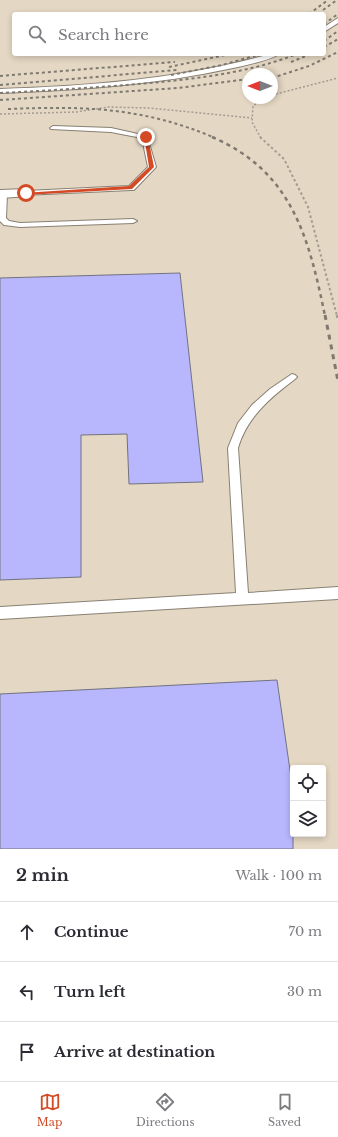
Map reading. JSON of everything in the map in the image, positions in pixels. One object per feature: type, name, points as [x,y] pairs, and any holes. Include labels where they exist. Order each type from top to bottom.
[{"type":"street","points":[[2,194],[26,193]]},
{"type":"lane","points":[[326,29],[338,20]]},
{"type":"lane","points":[[0,91],[104,84],[197,75],[226,69],[269,56]]},
{"type":"lane","points":[[26,193],[130,188],[152,167],[146,137],[111,130],[53,128]]},
{"type":"lane","points":[[2,194],[2,219],[7,223],[20,225],[133,221]]},
{"type":"lane","points":[[242,599],[233,448],[235,436],[263,398],[292,377]]},
{"type":"lane","points":[[0,613],[338,593]]},
{"type":"path","points":[[278,93],[338,78]]},
{"type":"path","points":[[256,104],[253,106],[252,122],[261,138],[284,159],[308,207],[338,320]]},
{"type":"path","points":[[0,114],[76,112],[108,107],[149,108],[252,118]]},
{"type":"shaded area","points":[[0,0],[338,0],[338,849],[0,849]]},
{"type":"building","points":[[180,273],[203,482],[129,484],[127,434],[81,435],[81,577],[0,580],[0,278]]},
{"type":"building","points":[[277,680],[290,770],[290,837],[293,837],[293,849],[0,849],[0,694]]},
{"type":"railway","points":[[312,12],[328,0]]},
{"type":"railway","points":[[323,10],[337,0]]},
{"type":"railway","points":[[326,23],[338,14]]},
{"type":"railway","points":[[326,40],[338,31]]},
{"type":"railway","points":[[326,46],[338,39]]},
{"type":"railway","points":[[278,76],[309,66],[338,52]]},
{"type":"railway","points":[[169,67],[221,56]]},
{"type":"railway","points":[[171,75],[222,65],[254,56]]},
{"type":"railway","points":[[0,93],[127,85],[192,79],[235,72],[291,56]]},
{"type":"railway","points":[[291,62],[306,56]]},
{"type":"railway","points":[[0,76],[175,62]]},
{"type":"railway","points":[[0,85],[177,70]]},
{"type":"railway","points":[[0,100],[178,88],[242,80]]},
{"type":"railway","points":[[8,109],[62,108],[138,114],[189,128],[215,138]]},
{"type":"railway","points":[[212,137],[239,151],[261,168],[279,188],[292,210],[303,234],[312,260],[325,316]]},
{"type":"railway","points":[[325,315],[338,381]]},
{"type":"route","points":[[26,193],[130,188],[152,167],[146,137]]}]
